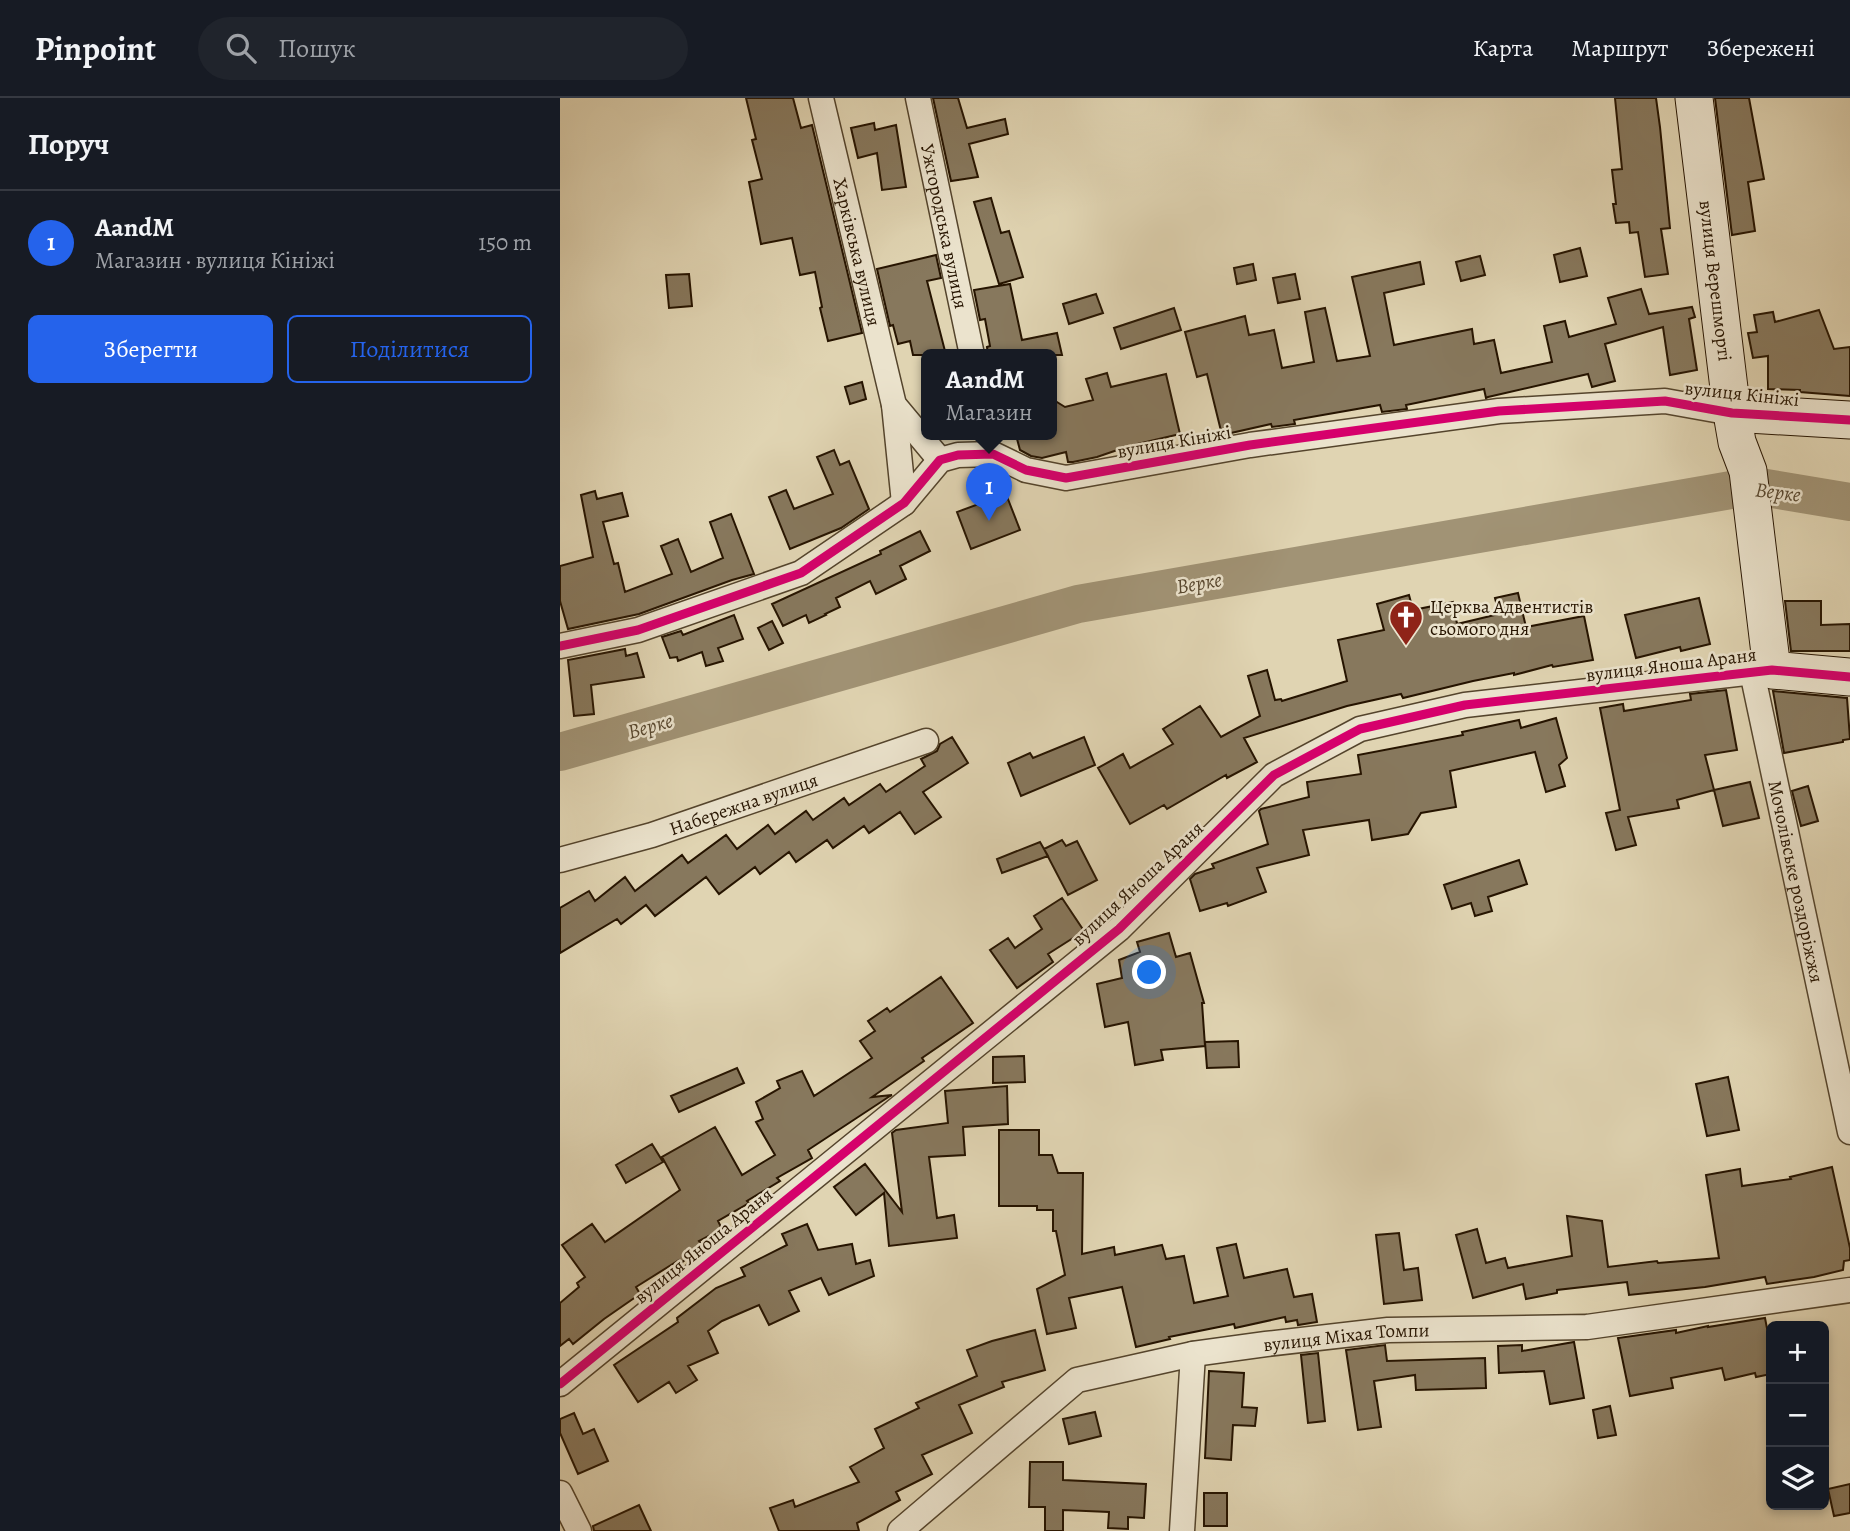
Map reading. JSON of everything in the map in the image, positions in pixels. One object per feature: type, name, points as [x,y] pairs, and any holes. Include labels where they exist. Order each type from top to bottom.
[{"type":"street","name":"Харківська вулиця","points":[[821,98],[894,405],[904,503]]},
{"type":"street","name":"Ужгородська вулиця","points":[[918,98],[971,349]]},
{"type":"street","name":"вулиця Верешморті","points":[[1694,98],[1732,413],[1737,442],[1748,471],[1762,671]]},
{"type":"street","name":"вулиця Кініжі","points":[[940,460],[991,445],[1026,471],[1066,478],[1250,446],[1499,411],[1665,401],[1732,413],[1850,420]]},
{"type":"street","name":"Харківська вулиця","points":[[894,405],[921,437]]},
{"type":"street","name":"Харківська вулиця","points":[[923,440],[940,460]]},
{"type":"street","points":[[560,646],[638,630],[800,573],[904,503],[940,460]]},
{"type":"street","name":"вулиця Яноша Араня","points":[[560,1384],[1119,929],[1275,775],[1360,729],[1465,705],[1762,671],[1850,677]]},
{"type":"street","name":"Мочолівське роздоріжжя","points":[[1762,671],[1850,1132]]},
{"type":"street","name":"Набережна вулиця","points":[[560,860],[652,835],[926,741]]},
{"type":"street","name":"вулиця Міхая Томпи","points":[[900,1531],[1077,1380],[1193,1354],[1388,1330],[1587,1327],[1849,1296]]},
{"type":"street","points":[[1182,1531],[1193,1354]]},
{"type":"street","points":[[560,1493],[579,1531]]},
{"type":"building","points":[[746,98],[793,98],[801,128],[812,125],[862,333],[828,341],[815,272],[800,275],[792,238],[761,244],[749,182],[762,179],[752,140],[756,139]]},
{"type":"building","points":[[933,98],[958,98],[967,128],[1005,119],[1008,134],[969,144],[978,177],[951,181]]},
{"type":"building","points":[[1615,98],[1656,98],[1670,228],[1661,229],[1668,274],[1645,277],[1638,232],[1630,233],[1629,222],[1616,223],[1612,170],[1622,169]]},
{"type":"building","points":[[1715,98],[1749,98],[1764,179],[1748,182],[1755,231],[1732,235]]},
{"type":"building","points":[[874,123],[875,130],[896,125],[906,187],[882,190],[877,153],[858,158],[851,128]]},
{"type":"building","points":[[991,198],[1001,233],[1009,231],[1023,277],[999,284],[974,202]]},
{"type":"building","points":[[1580,248],[1587,276],[1560,282],[1554,255]]},
{"type":"building","points":[[936,255],[941,278],[927,281],[944,349],[921,349],[921,355],[913,355],[910,341],[898,344],[893,325],[890,326],[877,269]]},
{"type":"building","points":[[1480,256],[1485,275],[1461,281],[1456,262]]},
{"type":"building","points":[[1420,262],[1424,284],[1384,293],[1394,345],[1472,329],[1474,344],[1494,340],[1501,373],[1552,362],[1544,326],[1565,321],[1569,337],[1616,324],[1608,298],[1641,289],[1649,314],[1692,307],[1695,317],[1689,319],[1697,370],[1670,375],[1663,327],[1605,344],[1615,381],[1592,387],[1588,374],[1486,398],[1484,389],[1406,405],[1407,409],[1382,412],[1380,405],[1294,420],[1295,424],[1272,427],[1271,424],[1222,435],[1207,374],[1197,377],[1185,332],[1245,316],[1249,335],[1274,330],[1282,368],[1314,362],[1305,312],[1325,308],[1337,361],[1370,356],[1352,277]]},
{"type":"building","points":[[1253,264],[1256,280],[1237,284],[1234,268]]},
{"type":"building","points":[[689,274],[692,306],[669,308],[666,275]]},
{"type":"building","points":[[1295,274],[1300,299],[1278,303],[1273,278]]},
{"type":"building","points":[[1010,284],[1022,340],[1057,333],[1062,355],[1057,355],[1057,349],[987,349],[990,346],[985,319],[980,320],[974,290]]},
{"type":"building","points":[[1096,294],[1103,313],[1069,324],[1063,304]]},
{"type":"building","points":[[1174,308],[1181,330],[1121,349],[1114,328]]},
{"type":"building","points":[[1819,310],[1834,349],[1850,347],[1850,396],[1768,389],[1768,356],[1753,358],[1748,333],[1757,332],[1754,315],[1773,312],[1775,322]]},
{"type":"building","points":[[1107,373],[1111,387],[1166,374],[1180,434],[1073,462],[1068,462],[1066,452],[1042,458],[1020,450],[1017,440],[1057,440],[1057,402],[1065,407],[1093,400],[1086,379]]},
{"type":"building","points":[[862,382],[866,399],[850,404],[845,387]]},
{"type":"building","points":[[834,450],[840,465],[849,461],[869,509],[841,528],[790,549],[769,497],[786,490],[794,509],[833,494],[817,457]]},
{"type":"building","points":[[595,491],[597,499],[622,493],[628,516],[603,522],[625,592],[672,574],[661,546],[678,539],[691,572],[723,558],[710,522],[731,514],[754,574],[639,614],[568,629],[560,601],[560,566],[593,557],[581,495]]},
{"type":"building","points":[[1006,494],[1020,530],[971,549],[957,512]]},
{"type":"building","points":[[920,531],[930,551],[900,566],[906,579],[876,594],[870,581],[836,598],[840,607],[826,615],[809,623],[806,615],[783,626],[772,604],[881,554],[880,551]]},
{"type":"building","points":[[1518,593],[1526,627],[1584,616],[1593,660],[1553,667],[1552,665],[1403,698],[1401,694],[1347,706],[1244,738],[1257,762],[1227,778],[1226,775],[1167,809],[1164,805],[1130,824],[1098,768],[1123,754],[1130,768],[1173,744],[1163,729],[1200,706],[1221,737],[1260,716],[1248,676],[1267,670],[1275,700],[1282,701],[1347,681],[1338,640],[1384,630],[1377,604],[1409,595],[1413,610],[1453,602],[1457,624],[1499,614],[1495,598]]},
{"type":"building","points":[[1699,598],[1710,644],[1681,651],[1680,647],[1636,658],[1625,615]]},
{"type":"building","points":[[1785,601],[1821,601],[1821,625],[1850,624],[1850,651],[1791,651]]},
{"type":"building","points":[[734,615],[743,639],[718,648],[723,661],[706,666],[702,652],[678,661],[677,657],[670,658],[662,637],[681,631],[683,635]]},
{"type":"building","points":[[772,621],[783,643],[769,650],[758,628]]},
{"type":"building","points":[[625,649],[626,656],[637,653],[644,677],[591,685],[594,714],[574,716],[568,660]]},
{"type":"building","points":[[1726,690],[1737,750],[1705,755],[1714,790],[1677,800],[1679,808],[1628,817],[1636,845],[1616,850],[1606,813],[1620,810],[1600,708],[1623,704],[1624,711],[1691,700],[1690,694]]},
{"type":"building","points":[[1773,691],[1847,698],[1850,739],[1784,753]]},
{"type":"building","points":[[1556,718],[1567,758],[1559,765],[1565,786],[1546,792],[1535,752],[1450,771],[1456,807],[1421,813],[1408,834],[1372,840],[1369,820],[1303,830],[1309,855],[1257,868],[1266,892],[1228,906],[1227,903],[1200,911],[1190,879],[1195,874],[1214,868],[1212,864],[1268,844],[1259,811],[1309,797],[1307,782],[1361,774],[1358,755],[1463,735],[1462,732],[1519,720],[1521,728]]},
{"type":"building","points":[[952,737],[968,763],[923,792],[941,817],[915,834],[900,812],[869,833],[864,826],[833,848],[827,840],[796,862],[789,852],[760,874],[755,867],[719,894],[706,877],[655,916],[646,905],[621,924],[617,919],[560,953],[560,908],[589,891],[595,901],[625,877],[635,891],[682,855],[688,863],[726,835],[737,849],[768,825],[775,834],[806,811],[813,820],[844,798],[849,805],[880,784],[886,792],[925,766],[921,759],[937,751],[940,744]]},
{"type":"building","points":[[1084,737],[1095,765],[1021,796],[1008,763],[1030,753],[1033,758]]},
{"type":"building","points":[[1750,782],[1759,818],[1723,826],[1714,790]]},
{"type":"building","points":[[1808,786],[1818,821],[1801,826],[1792,791]]},
{"type":"building","points":[[1062,840],[1066,846],[1077,841],[1097,880],[1068,895],[1044,849]]},
{"type":"building","points":[[1040,842],[1048,856],[1002,873],[997,859]]},
{"type":"building","points":[[1519,860],[1527,884],[1488,897],[1492,911],[1475,916],[1471,903],[1452,909],[1444,885]]},
{"type":"building","points":[[1062,898],[1084,931],[1048,954],[1053,962],[1017,988],[990,950],[1008,938],[1015,948],[1042,929],[1034,916]]},
{"type":"building","points":[[1169,933],[1176,957],[1190,953],[1204,1003],[1205,1046],[1161,1050],[1163,1060],[1135,1065],[1128,1022],[1105,1027],[1097,984],[1122,978],[1119,960],[1140,952],[1137,942]]},
{"type":"building","points":[[941,977],[973,1023],[872,1097],[892,1095],[808,1150],[812,1158],[777,1178],[780,1181],[718,1221],[722,1229],[699,1241],[703,1246],[681,1263],[679,1260],[636,1287],[640,1294],[573,1344],[569,1339],[560,1346],[560,1303],[579,1287],[577,1283],[585,1277],[562,1245],[592,1224],[605,1242],[680,1190],[662,1157],[715,1127],[742,1175],[775,1155],[756,1122],[763,1119],[756,1102],[780,1088],[777,1081],[802,1071],[814,1096],[872,1058],[860,1041],[875,1031],[868,1021],[887,1008],[890,1012]]},
{"type":"building","points":[[1238,1041],[1239,1067],[1207,1068],[1205,1042]]},
{"type":"building","points":[[1024,1056],[1025,1082],[993,1083],[993,1057]]},
{"type":"building","points":[[737,1068],[744,1083],[679,1112],[671,1096]]},
{"type":"building","points":[[1728,1077],[1739,1130],[1707,1136],[1696,1084]]},
{"type":"building","points":[[1007,1086],[1008,1124],[963,1127],[965,1155],[929,1157],[937,1218],[954,1215],[957,1238],[889,1246],[884,1193],[856,1215],[834,1187],[865,1164],[902,1212],[892,1133],[896,1130],[948,1123],[945,1091]]},
{"type":"building","points":[[999,1130],[1039,1130],[1039,1155],[1052,1155],[1058,1173],[1083,1173],[1082,1254],[1114,1247],[1115,1255],[1162,1245],[1166,1259],[1184,1256],[1194,1303],[1228,1296],[1217,1248],[1236,1244],[1244,1278],[1287,1269],[1294,1297],[1312,1294],[1317,1322],[1298,1325],[1297,1320],[1286,1322],[1285,1317],[1235,1328],[1234,1324],[1169,1337],[1170,1339],[1136,1347],[1122,1287],[1069,1298],[1076,1328],[1047,1334],[1037,1289],[1065,1275],[1056,1231],[1053,1231],[1053,1210],[1037,1210],[1037,1206],[999,1206]]},
{"type":"building","points":[[652,1144],[663,1162],[626,1183],[616,1165]]},
{"type":"building","points":[[1832,1167],[1850,1248],[1850,1260],[1844,1261],[1843,1270],[1767,1284],[1765,1277],[1629,1295],[1627,1282],[1557,1290],[1557,1293],[1526,1299],[1523,1284],[1473,1298],[1456,1235],[1477,1229],[1486,1263],[1505,1258],[1508,1268],[1572,1256],[1567,1216],[1602,1221],[1608,1267],[1719,1258],[1706,1175],[1740,1169],[1742,1186],[1791,1179],[1790,1177]]},
{"type":"building","points":[[807,1224],[818,1250],[852,1244],[856,1264],[870,1260],[874,1276],[829,1295],[821,1278],[789,1291],[799,1311],[769,1325],[759,1305],[722,1321],[708,1331],[718,1353],[688,1366],[697,1380],[676,1393],[669,1382],[638,1402],[614,1365],[678,1322],[677,1318],[716,1288],[745,1276],[741,1268],[787,1245],[782,1234]]},
{"type":"building","points":[[1399,1233],[1404,1270],[1418,1268],[1422,1300],[1384,1304],[1376,1235]]},
{"type":"building","points":[[1765,1318],[1766,1375],[1756,1377],[1755,1373],[1725,1380],[1722,1368],[1671,1378],[1673,1388],[1630,1396],[1618,1338]]},
{"type":"building","points":[[1035,1330],[1045,1370],[1002,1382],[1004,1387],[959,1405],[972,1433],[922,1455],[932,1474],[896,1492],[900,1500],[857,1523],[859,1531],[779,1531],[770,1508],[793,1500],[795,1507],[859,1482],[850,1467],[884,1448],[875,1429],[919,1408],[916,1403],[977,1376],[967,1350]]},
{"type":"building","points":[[1574,1342],[1584,1398],[1550,1404],[1544,1371],[1499,1373],[1498,1346],[1522,1345],[1522,1351]]},
{"type":"building","points":[[1385,1345],[1387,1361],[1485,1358],[1486,1388],[1416,1390],[1415,1375],[1374,1381],[1381,1427],[1358,1430],[1346,1350]]},
{"type":"building","points":[[1318,1353],[1325,1421],[1308,1423],[1301,1355]]},
{"type":"building","points":[[1209,1371],[1244,1373],[1242,1407],[1257,1408],[1255,1426],[1233,1425],[1231,1460],[1205,1458]]},
{"type":"building","points":[[1610,1406],[1616,1435],[1598,1438],[1593,1410]]},
{"type":"building","points":[[1095,1412],[1101,1436],[1069,1444],[1063,1419]]},
{"type":"building","points":[[574,1413],[583,1434],[594,1429],[608,1461],[578,1474],[560,1433],[560,1419]]},
{"type":"building","points":[[1030,1462],[1063,1462],[1063,1480],[1146,1484],[1144,1518],[1128,1517],[1128,1529],[1108,1528],[1109,1512],[1063,1510],[1063,1531],[1045,1531],[1045,1507],[1029,1507]]},
{"type":"building","points":[[1850,1484],[1850,1513],[1834,1516],[1829,1489]]},
{"type":"building","points":[[1204,1493],[1227,1493],[1227,1526],[1204,1526]]},
{"type":"building","points":[[639,1505],[651,1531],[594,1531],[593,1526]]},
{"type":"waterway","name":"Верке","points":[[560,752],[1078,604],[1754,486],[1850,502]]},
{"type":"cycle path","points":[[560,646],[638,630],[801,573],[904,503],[940,460],[958,455],[993,454],[1026,470],[1066,478],[1250,445],[1499,411],[1665,401],[1732,413],[1850,420]]},
{"type":"cycle path","points":[[560,1384],[1119,929],[1274,775],[1360,729],[1465,705],[1772,670],[1850,677]]},
{"type":"place","name":"AandM","points":[[989,521]]},
{"type":"place","name":"Церква Адвентистів сьомого дня","points":[[1406,647]]}]
